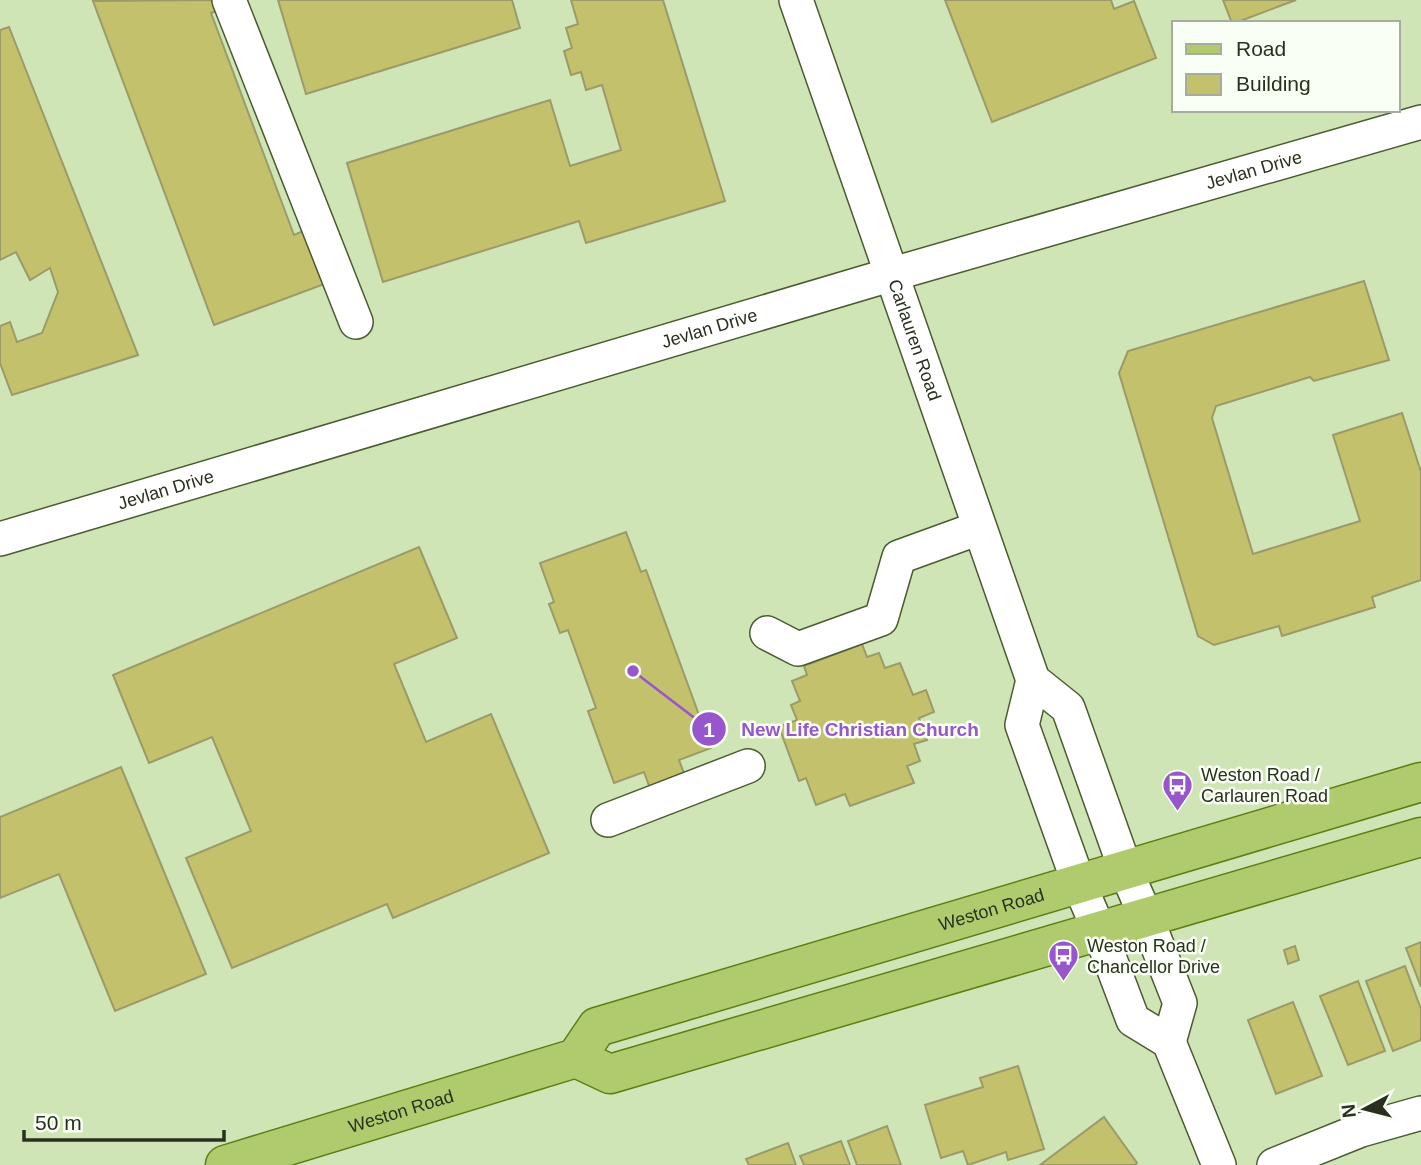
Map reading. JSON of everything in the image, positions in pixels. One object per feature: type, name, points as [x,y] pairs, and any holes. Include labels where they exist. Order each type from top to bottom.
[{"type":"main road","name":"Weston Road","points":[[225,1165],[576,1058],[597,1027],[1421,782]]},
{"type":"main road","points":[[576,1058],[610,1074],[1421,837]]},
{"type":"street","points":[[229,0],[356,322]]},
{"type":"street","name":"Carlauren Road","points":[[796,0],[1033,680]]},
{"type":"street","name":"Jevlan Drive","points":[[0,539],[892,274],[1421,122]]},
{"type":"street","points":[[767,633],[798,649],[881,619],[899,557],[979,528]]},
{"type":"street","points":[[1169,1042],[1180,1003],[1126,871],[1068,708],[1033,680],[1022,725],[1079,884],[1133,1020],[1169,1042],[1219,1165]]},
{"type":"street","points":[[608,820],[748,766]]},
{"type":"street","points":[[1274,1165],[1361,1130],[1421,1113]]},
{"type":"building","points":[[217,0],[221,10],[211,13],[294,235],[310,228],[330,282],[214,325],[93,1]]},
{"type":"building","points":[[278,0],[512,0],[520,28],[306,94]]},
{"type":"building","points":[[571,0],[663,0],[725,201],[586,243],[579,221],[383,282],[347,163],[550,100],[570,166],[621,150],[602,85],[586,90],[581,72],[571,75],[564,51],[572,48],[566,28],[578,24]]},
{"type":"building","points":[[945,0],[1111,0],[1114,9],[1134,1],[1156,58],[992,122]]},
{"type":"building","points":[[1223,0],[1296,0],[1240,21],[1231,21]]},
{"type":"building","points":[[9,27],[138,355],[12,395],[0,363],[0,326],[10,322],[17,342],[42,333],[58,292],[50,268],[30,280],[16,252],[0,260],[0,30]]},
{"type":"building","points":[[1364,281],[1389,360],[1314,381],[1310,377],[1216,406],[1212,418],[1253,554],[1360,521],[1333,435],[1402,413],[1421,472],[1421,580],[1372,597],[1375,607],[1282,636],[1279,626],[1214,645],[1198,636],[1119,373],[1128,351]]},
{"type":"building","points":[[626,532],[641,572],[646,570],[711,748],[679,760],[687,781],[652,794],[644,772],[614,783],[588,711],[596,708],[568,630],[560,633],[549,604],[554,602],[540,563]]},
{"type":"building","points":[[419,547],[457,638],[394,664],[426,742],[491,714],[549,853],[393,918],[387,904],[232,968],[186,858],[251,831],[212,737],[149,763],[113,675]]},
{"type":"building","points":[[862,644],[867,657],[879,653],[885,668],[900,663],[913,695],[926,690],[934,712],[919,718],[927,740],[914,744],[920,761],[907,766],[914,783],[850,806],[845,794],[816,805],[806,778],[799,781],[779,727],[797,720],[791,705],[800,701],[792,681],[807,675],[804,666]]},
{"type":"building","points":[[121,767],[206,974],[115,1011],[59,874],[0,898],[0,817]]},
{"type":"building","points":[[1421,942],[1421,987],[1406,948]]},
{"type":"building","points":[[1295,946],[1299,960],[1288,964],[1284,950]]},
{"type":"building","points":[[1405,966],[1421,1009],[1421,1040],[1393,1051],[1366,981]]},
{"type":"building","points":[[1358,981],[1385,1051],[1348,1065],[1320,996]]},
{"type":"building","points":[[1293,1002],[1322,1076],[1276,1094],[1248,1020]]},
{"type":"building","points":[[1018,1066],[1044,1149],[1008,1160],[1006,1152],[968,1165],[963,1151],[941,1158],[925,1105],[983,1087],[980,1078]]},
{"type":"building","points":[[1104,1117],[1137,1163],[1135,1165],[1040,1165]]},
{"type":"building","points":[[887,1126],[901,1165],[857,1165],[848,1141]]},
{"type":"building","points":[[841,1141],[850,1165],[804,1165],[800,1156]]},
{"type":"building","points":[[788,1143],[796,1165],[749,1165],[746,1159]]},
{"type":"place","name":"New Life Christian Church","points":[[633,671]]},
{"type":"place","name":"Weston Road / Carlauren Road","points":[[1178,812]]},
{"type":"place","name":"Weston Road / Chancellor Drive","points":[[1064,983]]}]
